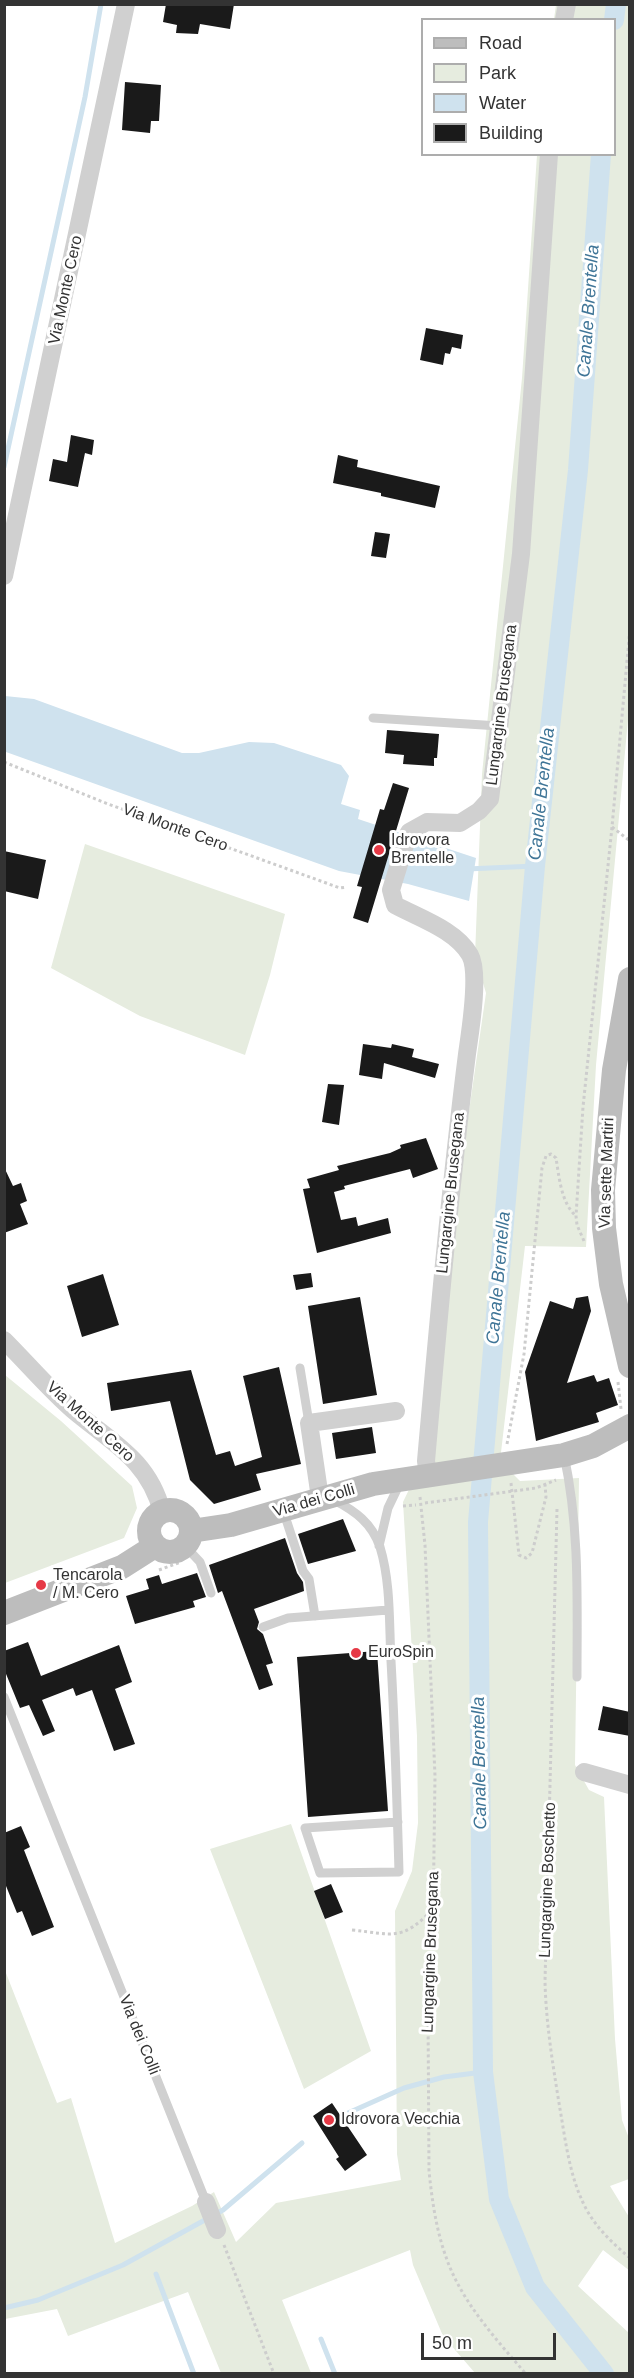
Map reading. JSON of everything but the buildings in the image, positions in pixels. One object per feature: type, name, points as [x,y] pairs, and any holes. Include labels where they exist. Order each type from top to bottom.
[{"type":"main road","name":"Via sette Martiri","points":[[630,979],[614,1070],[603,1190],[604,1228],[611,1284],[630,1366]]},
{"type":"main road","points":[[512,1464],[558,1469],[593,1446],[630,1426]]},
{"type":"main road","name":"Via dei Colli","points":[[155,1546],[162,1551],[170,1552],[188,1539],[231,1525],[323,1497],[401,1479],[512,1464]]},
{"type":"main road","points":[[4,1613],[122,1567],[155,1546],[150,1537],[149,1527],[154,1518],[162,1512],[176,1511],[187,1519],[188,1539]]},
{"type":"street","name":"Via Monte Cero","points":[[4,576],[126,4]]},
{"type":"street","name":"Lungargine Brusegana","points":[[433,1474],[426,1461],[460,1110],[474,995],[471,956],[452,936],[395,906],[391,890],[409,832],[427,822],[460,823],[479,811],[490,799],[521,554],[549,156]]},
{"type":"street","name":"Via Monte Cero","points":[[4,1340],[72,1408],[141,1467],[149,1477],[162,1512]]},
{"type":"street","points":[[323,1497],[309,1423],[396,1411]]},
{"type":"street","points":[[584,1772],[630,1785]]},
{"type":"street","name":"Via dei Colli","points":[[206,2202],[217,2230]]},
{"type":"lane","points":[[373,718],[499,726]]},
{"type":"lane","points":[[300,1368],[309,1423]]},
{"type":"lane","points":[[558,1469],[575,1518],[577,1677]]},
{"type":"lane","points":[[379,1546],[388,1508],[401,1479]]},
{"type":"lane","points":[[323,1497],[356,1511],[369,1525],[379,1546],[388,1610],[398,1822],[399,1872],[320,1873],[305,1828],[398,1822]]},
{"type":"lane","points":[[282,1509],[303,1571],[309,1580],[315,1616]]},
{"type":"lane","points":[[188,1539],[200,1562],[211,1593]]},
{"type":"lane","points":[[263,1627],[288,1618],[388,1610]]},
{"type":"lane","name":"Via dei Colli","points":[[4,1696],[206,2202]]},
{"type":"path","points":[[558,1469],[544,1485],[546,1497],[532,1553],[526,1558],[519,1555],[508,1432],[524,1354],[542,1168],[546,1156],[551,1154],[556,1158],[565,1199],[576,1216],[583,1107],[630,628]]},
{"type":"path","name":"Via Monte Cero","points":[[4,762],[108,804],[340,888],[347,887]]},
{"type":"path","points":[[612,827],[630,841]]},
{"type":"path","name":"Lungargine Brusegana","points":[[526,2373],[491,2333],[465,2296],[446,2258],[434,2211],[430,2179],[428,2011],[434,1909],[435,1776],[423,1504],[544,1485]]},
{"type":"path","name":"Lungargine Boschetto","points":[[558,1502],[544,1981],[546,2013],[564,2133],[580,2198],[594,2222],[609,2240],[630,2258]]},
{"type":"path","points":[[402,1506],[416,1505]]},
{"type":"path","points":[[351,1930],[400,1935],[417,1926],[434,1909]]},
{"type":"path","points":[[217,2230],[274,2373]]},
{"type":"green space","points":[[556,5],[629,5],[630,698],[596,1065],[586,1247],[525,1246],[500,1461],[520,1481],[579,1478],[575,1765],[589,1790],[604,1797],[615,2039],[622,2120],[630,2141],[629,2179],[610,2186],[629,2217],[630,2271],[603,2250],[578,2286],[629,2333],[629,2373],[475,2373],[443,2336],[413,2265],[410,2250],[282,2300],[311,2373],[221,2373],[188,2292],[68,2336],[57,2309],[5,2319],[4,1968],[57,2103],[71,2098],[115,2243],[192,2206],[214,2192],[236,2242],[276,2203],[401,2180],[397,2154],[395,1911],[412,1871],[418,1823],[417,1736],[403,1502],[417,1473],[486,993],[475,956],[482,774],[522,378],[537,156],[616,156],[616,18],[554,18]]},
{"type":"green space","points":[[85,844],[285,914],[270,975],[245,1055],[140,1016],[51,968]]},
{"type":"green space","points":[[5,1375],[61,1421],[132,1486],[137,1508],[124,1538],[5,1583]]},
{"type":"green space","points":[[291,1824],[371,2051],[304,2089],[210,1849]]},
{"type":"water","points":[[5,696],[34,699],[182,753],[199,753],[249,742],[274,743],[341,765],[349,776],[341,804],[360,810],[358,819],[476,858],[469,901],[408,884],[339,871],[6,752]]},
{"type":"waterway","points":[[4,467],[85,97],[101,4]]},
{"type":"waterway","name":"Canale Brentella","points":[[614,18],[616,4]]},
{"type":"waterway","name":"Canale Brentella","points":[[601,156],[578,470],[535,866],[478,1522],[483,2072],[499,2199],[535,2287],[604,2374]]},
{"type":"waterway","points":[[467,869],[535,866]]},
{"type":"waterway","points":[[348,2113],[404,2088],[444,2077],[483,2072]]},
{"type":"waterway","points":[[4,2308],[38,2300],[123,2265],[223,2210],[302,2143]]},
{"type":"waterway","points":[[156,2274],[194,2374]]},
{"type":"waterway","points":[[321,2339],[335,2374]]},
{"type":"place","name":"Idrovora Brentelle","points":[[379,850]]},
{"type":"place","name":"Tencarola / M. Cero","points":[[41,1585]]},
{"type":"place","name":"EuroSpin","points":[[356,1653]]},
{"type":"place","name":"Idrovora Vecchia","points":[[329,2120]]}]
